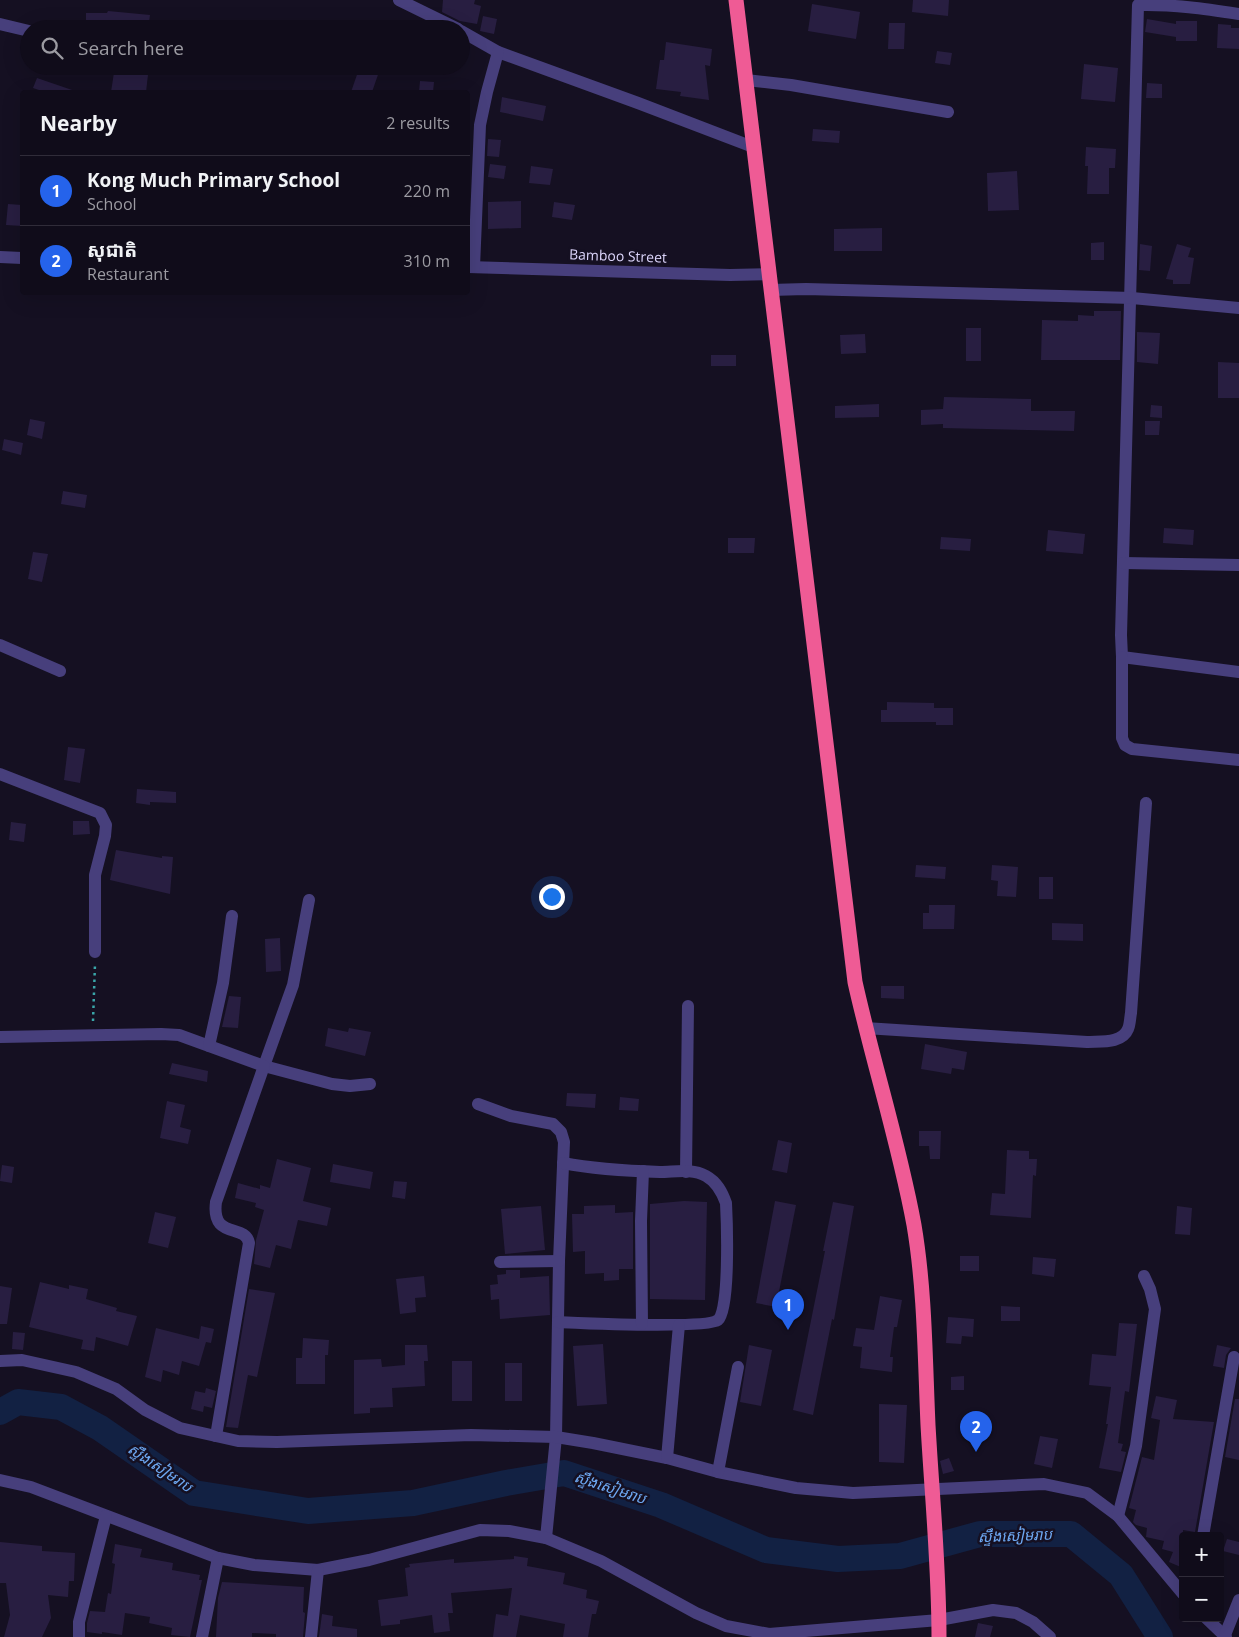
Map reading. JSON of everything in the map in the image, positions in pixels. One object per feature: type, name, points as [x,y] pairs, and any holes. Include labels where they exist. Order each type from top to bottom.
[{"type":"highway","points":[[736,0],[855,982],[865,1028],[903,1171],[914,1227],[920,1280],[938,1588],[939,1637]]},
{"type":"street","points":[[399,0],[440,20]]},
{"type":"street","points":[[1239,14],[1139,3],[1122,657],[1122,738],[1125,745],[1132,749],[1239,760]]},
{"type":"street","points":[[0,24],[20,29]]},
{"type":"street","points":[[470,36],[498,52],[753,147]]},
{"type":"street","points":[[471,267],[480,125],[498,52]]},
{"type":"street","points":[[746,80],[791,85],[948,112]]},
{"type":"street","points":[[0,257],[20,258]]},
{"type":"street","name":"Bamboo Street","points":[[471,267],[730,275],[768,274]]},
{"type":"street","points":[[770,290],[1132,298],[1239,308]]},
{"type":"street","points":[[1123,563],[1239,565]]},
{"type":"street","points":[[0,645],[60,670]]},
{"type":"street","points":[[1122,657],[1239,672]]},
{"type":"street","points":[[0,774],[100,812],[106,825],[96,875],[95,952]]},
{"type":"street","points":[[865,1028],[1087,1042],[1121,1038],[1128,1030],[1131,1013],[1146,803]]},
{"type":"street","points":[[216,1436],[249,1244],[245,1236],[220,1225],[214,1213],[216,1202],[293,985],[309,900]]},
{"type":"street","points":[[209,1046],[223,983],[232,916]]},
{"type":"street","points":[[686,1172],[688,1006]]},
{"type":"street","points":[[0,1037],[179,1035],[264,1066],[332,1084],[350,1086],[370,1084]]},
{"type":"street","points":[[478,1104],[511,1116],[553,1124],[561,1132],[564,1142],[559,1261],[556,1442],[546,1538]]},
{"type":"street","points":[[558,1322],[709,1324],[718,1320],[722,1312],[725,1294],[726,1203],[717,1185],[694,1171],[585,1168],[563,1163]]},
{"type":"street","points":[[642,1324],[641,1221],[643,1171]]},
{"type":"street","points":[[500,1262],[559,1261]]},
{"type":"street","points":[[1118,1516],[1136,1446],[1155,1309],[1150,1289],[1144,1276]]},
{"type":"street","points":[[667,1458],[679,1325]]},
{"type":"street","points":[[1204,1532],[1234,1357]]},
{"type":"street","points":[[0,1361],[22,1360],[76,1372],[116,1390],[145,1410],[180,1428],[238,1441],[277,1442],[472,1435],[556,1442],[593,1442],[667,1458],[718,1472],[796,1488],[853,1493],[1044,1484],[1086,1493],[1118,1516],[1179,1589]]},
{"type":"street","points":[[718,1472],[738,1367]]},
{"type":"street","points":[[0,1480],[31,1487],[218,1558],[254,1565],[318,1570],[370,1560],[480,1530],[509,1531],[546,1538],[602,1560],[696,1613],[726,1626],[769,1635],[939,1620],[993,1610],[1016,1613],[1033,1622],[1050,1637]]},
{"type":"street","points":[[79,1637],[79,1622],[106,1516]]},
{"type":"street","points":[[202,1637],[218,1558]]},
{"type":"street","points":[[311,1637],[318,1570]]},
{"type":"street","points":[[1210,1622],[1226,1636],[1239,1600]]},
{"type":"path","points":[[93,1035],[95,952]]},
{"type":"building","points":[[443,0],[475,0],[474,4],[481,6],[477,24],[470,23],[470,20],[458,20],[442,12]]},
{"type":"building","points":[[913,0],[949,0],[948,16],[912,12]]},
{"type":"building","points":[[812,4],[860,12],[856,39],[808,31]]},
{"type":"building","points":[[108,11],[150,15],[149,20],[86,20],[86,13],[107,13]]},
{"type":"building","points":[[483,16],[497,19],[494,34],[480,31]]},
{"type":"building","points":[[1147,19],[1176,24],[1176,21],[1197,21],[1197,41],[1176,41],[1176,37],[1145,32]]},
{"type":"building","points":[[889,23],[905,23],[904,49],[888,49]]},
{"type":"building","points":[[1218,24],[1239,28],[1239,49],[1217,48]]},
{"type":"building","points":[[666,42],[712,49],[710,66],[705,65],[709,100],[680,96],[681,92],[656,89],[660,60],[664,60]]},
{"type":"building","points":[[937,51],[952,53],[950,65],[935,63]]},
{"type":"building","points":[[1084,64],[1118,68],[1115,102],[1081,99]]},
{"type":"building","points":[[114,75],[148,75],[146,90],[111,90]]},
{"type":"building","points":[[357,75],[378,75],[373,90],[352,90]]},
{"type":"building","points":[[37,78],[72,90],[39,90],[33,88]]},
{"type":"building","points":[[420,81],[434,82],[433,90],[419,90]]},
{"type":"building","points":[[1147,83],[1162,84],[1162,98],[1146,98]]},
{"type":"building","points":[[502,97],[546,106],[543,121],[500,112]]},
{"type":"building","points":[[813,129],[840,131],[839,143],[812,141]]},
{"type":"building","points":[[488,139],[501,140],[499,157],[487,156]]},
{"type":"building","points":[[1086,147],[1116,149],[1115,168],[1109,168],[1109,194],[1087,194],[1088,166],[1085,166]]},
{"type":"building","points":[[490,164],[506,166],[504,179],[488,177]]},
{"type":"building","points":[[531,166],[553,169],[550,185],[529,183]]},
{"type":"building","points":[[1017,171],[1019,210],[988,211],[987,173]]},
{"type":"building","points":[[521,201],[521,228],[488,229],[488,202]]},
{"type":"building","points":[[554,202],[575,205],[572,220],[552,217]]},
{"type":"building","points":[[8,204],[20,205],[20,226],[6,225]]},
{"type":"building","points":[[882,228],[882,251],[834,251],[834,229]]},
{"type":"building","points":[[1104,242],[1104,260],[1091,260],[1091,243]]},
{"type":"building","points":[[1140,244],[1152,246],[1150,271],[1139,270]]},
{"type":"building","points":[[1177,244],[1191,248],[1188,257],[1194,258],[1190,284],[1173,284],[1173,280],[1166,279]]},
{"type":"building","points":[[1094,311],[1121,311],[1120,360],[1041,360],[1042,320],[1078,321],[1078,315],[1094,316]]},
{"type":"building","points":[[966,328],[981,328],[981,361],[966,361]]},
{"type":"building","points":[[1137,332],[1160,333],[1158,364],[1137,362]]},
{"type":"building","points":[[865,334],[866,353],[841,354],[840,335]]},
{"type":"building","points":[[711,355],[736,355],[736,366],[711,366]]},
{"type":"building","points":[[1218,362],[1239,363],[1239,398],[1218,398]]},
{"type":"building","points":[[944,397],[1031,399],[1031,411],[1075,411],[1074,431],[943,428],[943,424],[921,425],[921,410],[943,409]]},
{"type":"building","points":[[879,404],[879,417],[835,418],[835,406]]},
{"type":"building","points":[[1151,405],[1162,406],[1162,418],[1150,417]]},
{"type":"building","points":[[30,419],[45,422],[42,439],[27,435]]},
{"type":"building","points":[[1145,421],[1160,421],[1159,435],[1145,435]]},
{"type":"building","points":[[4,439],[23,443],[21,455],[2,450]]},
{"type":"building","points":[[63,491],[87,495],[85,508],[61,504]]},
{"type":"building","points":[[1164,528],[1194,530],[1193,545],[1163,543]]},
{"type":"building","points":[[1048,530],[1085,534],[1083,554],[1046,551]]},
{"type":"building","points":[[941,537],[971,539],[970,551],[940,549]]},
{"type":"building","points":[[728,538],[755,538],[754,553],[728,553]]},
{"type":"building","points":[[33,552],[48,554],[42,582],[28,579]]},
{"type":"building","points":[[887,702],[934,703],[934,708],[953,708],[953,725],[936,725],[936,722],[881,722],[881,710],[887,710]]},
{"type":"building","points":[[68,747],[85,749],[80,783],[64,780]]},
{"type":"building","points":[[137,789],[176,792],[176,803],[150,802],[150,805],[136,803]]},
{"type":"building","points":[[73,821],[89,821],[90,834],[73,835]]},
{"type":"building","points":[[11,822],[26,824],[24,842],[9,840]]},
{"type":"building","points":[[116,850],[162,858],[162,856],[173,857],[170,894],[110,880]]},
{"type":"building","points":[[916,865],[946,867],[945,879],[915,877]]},
{"type":"building","points":[[992,865],[1018,867],[1016,897],[997,896],[998,881],[991,880]]},
{"type":"building","points":[[1039,877],[1053,877],[1053,899],[1039,899]]},
{"type":"building","points":[[929,905],[955,905],[954,929],[923,929],[923,913],[929,913]]},
{"type":"building","points":[[1052,923],[1083,924],[1083,941],[1052,940]]},
{"type":"building","points":[[280,938],[281,971],[266,972],[265,939]]},
{"type":"building","points":[[881,986],[904,986],[904,999],[881,998]]},
{"type":"building","points":[[229,996],[241,997],[238,1028],[222,1027]]},
{"type":"building","points":[[328,1028],[348,1032],[349,1028],[371,1032],[365,1056],[325,1046]]},
{"type":"building","points":[[925,1044],[967,1052],[964,1070],[952,1068],[951,1074],[921,1069]]},
{"type":"building","points":[[172,1063],[208,1071],[207,1082],[169,1074]]},
{"type":"building","points":[[567,1093],[596,1094],[595,1108],[566,1106]]},
{"type":"building","points":[[620,1097],[639,1099],[638,1111],[619,1110]]},
{"type":"building","points":[[167,1101],[185,1105],[180,1127],[191,1130],[188,1144],[160,1138]]},
{"type":"building","points":[[919,1131],[941,1131],[940,1159],[930,1159],[929,1146],[919,1146]]},
{"type":"building","points":[[778,1140],[792,1143],[787,1173],[772,1170]]},
{"type":"building","points":[[1007,1150],[1029,1151],[1029,1159],[1037,1159],[1036,1176],[1033,1175],[1031,1218],[990,1215],[992,1193],[1005,1194]]},
{"type":"building","points":[[277,1159],[311,1168],[303,1201],[331,1208],[327,1226],[298,1220],[291,1249],[276,1245],[270,1268],[254,1264],[256,1240],[264,1210],[255,1207],[256,1203],[235,1198],[238,1183],[260,1189],[260,1185],[270,1188]]},
{"type":"building","points":[[333,1164],[373,1172],[370,1189],[330,1182]]},
{"type":"building","points":[[2,1165],[14,1167],[12,1183],[0,1181]]},
{"type":"building","points":[[394,1181],[407,1182],[405,1199],[392,1197]]},
{"type":"building","points":[[684,1201],[707,1202],[705,1300],[650,1299],[650,1204]]},
{"type":"building","points":[[775,1201],[796,1205],[776,1307],[756,1303]]},
{"type":"building","points":[[833,1202],[854,1206],[834,1320],[832,1319],[813,1415],[793,1410]]},
{"type":"building","points":[[615,1205],[615,1213],[633,1212],[633,1269],[619,1269],[619,1280],[604,1281],[604,1273],[585,1274],[585,1251],[573,1252],[572,1214],[584,1214],[584,1206]]},
{"type":"building","points":[[541,1206],[545,1250],[505,1254],[501,1209]]},
{"type":"building","points":[[1177,1206],[1192,1208],[1190,1235],[1175,1234]]},
{"type":"building","points":[[155,1212],[176,1217],[168,1248],[148,1243]]},
{"type":"building","points":[[960,1256],[979,1256],[979,1271],[960,1271]]},
{"type":"building","points":[[1033,1257],[1056,1259],[1054,1277],[1032,1274]]},
{"type":"building","points":[[506,1270],[520,1270],[520,1278],[549,1276],[550,1315],[500,1319],[499,1299],[491,1300],[490,1285],[498,1284],[497,1275],[506,1274]]},
{"type":"building","points":[[424,1276],[426,1297],[415,1298],[416,1312],[400,1314],[396,1279]]},
{"type":"building","points":[[40,1282],[69,1289],[69,1285],[88,1289],[86,1299],[117,1308],[116,1311],[137,1316],[128,1346],[96,1337],[94,1351],[81,1349],[83,1340],[29,1327]]},
{"type":"building","points":[[0,1286],[12,1288],[7,1324],[0,1324]]},
{"type":"building","points":[[249,1289],[275,1293],[257,1377],[248,1375],[238,1428],[226,1427]]},
{"type":"building","points":[[880,1296],[902,1300],[897,1327],[894,1327],[890,1357],[893,1357],[892,1372],[860,1368],[862,1347],[853,1346],[856,1328],[874,1330]]},
{"type":"building","points":[[1001,1306],[1020,1307],[1020,1321],[1001,1321]]},
{"type":"building","points":[[948,1317],[974,1319],[973,1337],[962,1336],[961,1344],[946,1343]]},
{"type":"building","points":[[1119,1323],[1137,1324],[1129,1392],[1125,1391],[1118,1443],[1123,1444],[1121,1451],[1126,1452],[1121,1472],[1099,1468],[1108,1424],[1106,1424],[1111,1387],[1089,1385],[1092,1354],[1116,1356]]},
{"type":"building","points":[[201,1326],[214,1329],[211,1343],[206,1342],[199,1366],[182,1361],[179,1375],[163,1370],[161,1382],[145,1377],[156,1328],[199,1339]]},
{"type":"building","points":[[13,1332],[25,1333],[23,1350],[12,1349]]},
{"type":"building","points":[[303,1338],[329,1340],[328,1355],[325,1355],[325,1384],[296,1384],[296,1358],[302,1358]]},
{"type":"building","points":[[603,1344],[607,1404],[577,1406],[573,1346]]},
{"type":"building","points":[[405,1345],[427,1345],[428,1361],[424,1361],[425,1386],[392,1388],[393,1407],[370,1408],[370,1413],[354,1414],[354,1360],[381,1359],[382,1367],[405,1365]]},
{"type":"building","points":[[749,1345],[772,1350],[761,1406],[740,1402]]},
{"type":"building","points":[[1217,1345],[1231,1348],[1226,1355],[1224,1368],[1213,1366]]},
{"type":"building","points":[[452,1361],[472,1361],[472,1401],[452,1401]]},
{"type":"building","points":[[505,1363],[522,1363],[522,1401],[505,1401]]},
{"type":"building","points":[[964,1376],[964,1390],[951,1390],[951,1377]]},
{"type":"building","points":[[206,1388],[216,1391],[212,1408],[204,1406],[203,1412],[191,1409],[195,1391],[205,1393]]},
{"type":"building","points":[[1156,1396],[1177,1400],[1173,1419],[1214,1422],[1195,1532],[1183,1530],[1183,1532],[1179,1532],[1179,1566],[1169,1562],[1173,1552],[1162,1549],[1164,1541],[1146,1537],[1147,1528],[1136,1525],[1133,1522],[1136,1510],[1129,1508],[1142,1457],[1154,1460],[1160,1420],[1151,1418]]},
{"type":"building","points":[[1235,1399],[1239,1399],[1239,1460],[1225,1457]]},
{"type":"building","points":[[879,1404],[907,1405],[904,1463],[879,1462]]},
{"type":"building","points":[[1040,1436],[1058,1439],[1052,1468],[1034,1464]]},
{"type":"building","points":[[949,1458],[954,1471],[943,1474],[940,1461]]},
{"type":"building","points":[[1227,1539],[1239,1542],[1239,1555],[1224,1551]]},
{"type":"building","points":[[0,1542],[42,1546],[42,1551],[75,1553],[74,1581],[69,1581],[68,1597],[48,1595],[51,1618],[42,1637],[4,1637],[10,1615],[6,1583],[0,1583]]},
{"type":"building","points":[[115,1544],[142,1549],[140,1557],[173,1563],[172,1570],[200,1575],[199,1580],[202,1580],[190,1637],[171,1635],[172,1628],[149,1623],[150,1617],[125,1613],[122,1635],[87,1632],[90,1611],[105,1612],[108,1593],[111,1594],[115,1564],[112,1563]]},
{"type":"building","points":[[514,1556],[528,1558],[527,1566],[565,1573],[563,1584],[587,1590],[586,1598],[599,1601],[596,1614],[592,1614],[588,1637],[563,1637],[565,1624],[520,1615],[516,1637],[493,1637],[496,1614],[508,1616],[512,1588],[451,1593],[453,1613],[448,1613],[450,1631],[434,1633],[432,1615],[400,1620],[400,1624],[381,1626],[378,1600],[408,1596],[405,1568],[410,1567],[409,1564],[454,1559],[454,1563],[514,1559]]},
{"type":"building","points":[[222,1582],[304,1587],[303,1612],[305,1613],[303,1637],[276,1637],[276,1634],[252,1633],[252,1637],[216,1637],[218,1598]]},
{"type":"building","points":[[322,1614],[333,1616],[332,1626],[357,1629],[357,1637],[319,1637]]},
{"type":"building","points":[[978,1623],[993,1626],[990,1637],[975,1637]]},
{"type":"waterway","name":"ស្ទឹងសៀមរាប","points":[[0,1412],[18,1402],[61,1407],[100,1428],[194,1493],[308,1511],[413,1503],[564,1473],[661,1505],[766,1550],[838,1559],[900,1556],[980,1534],[1071,1534],[1121,1575],[1160,1637]]},
{"type":"place","name":"Kong Much Primary School","points":[[788,1330]]},
{"type":"place","name":"សុជាតិ","points":[[976,1452]]}]
